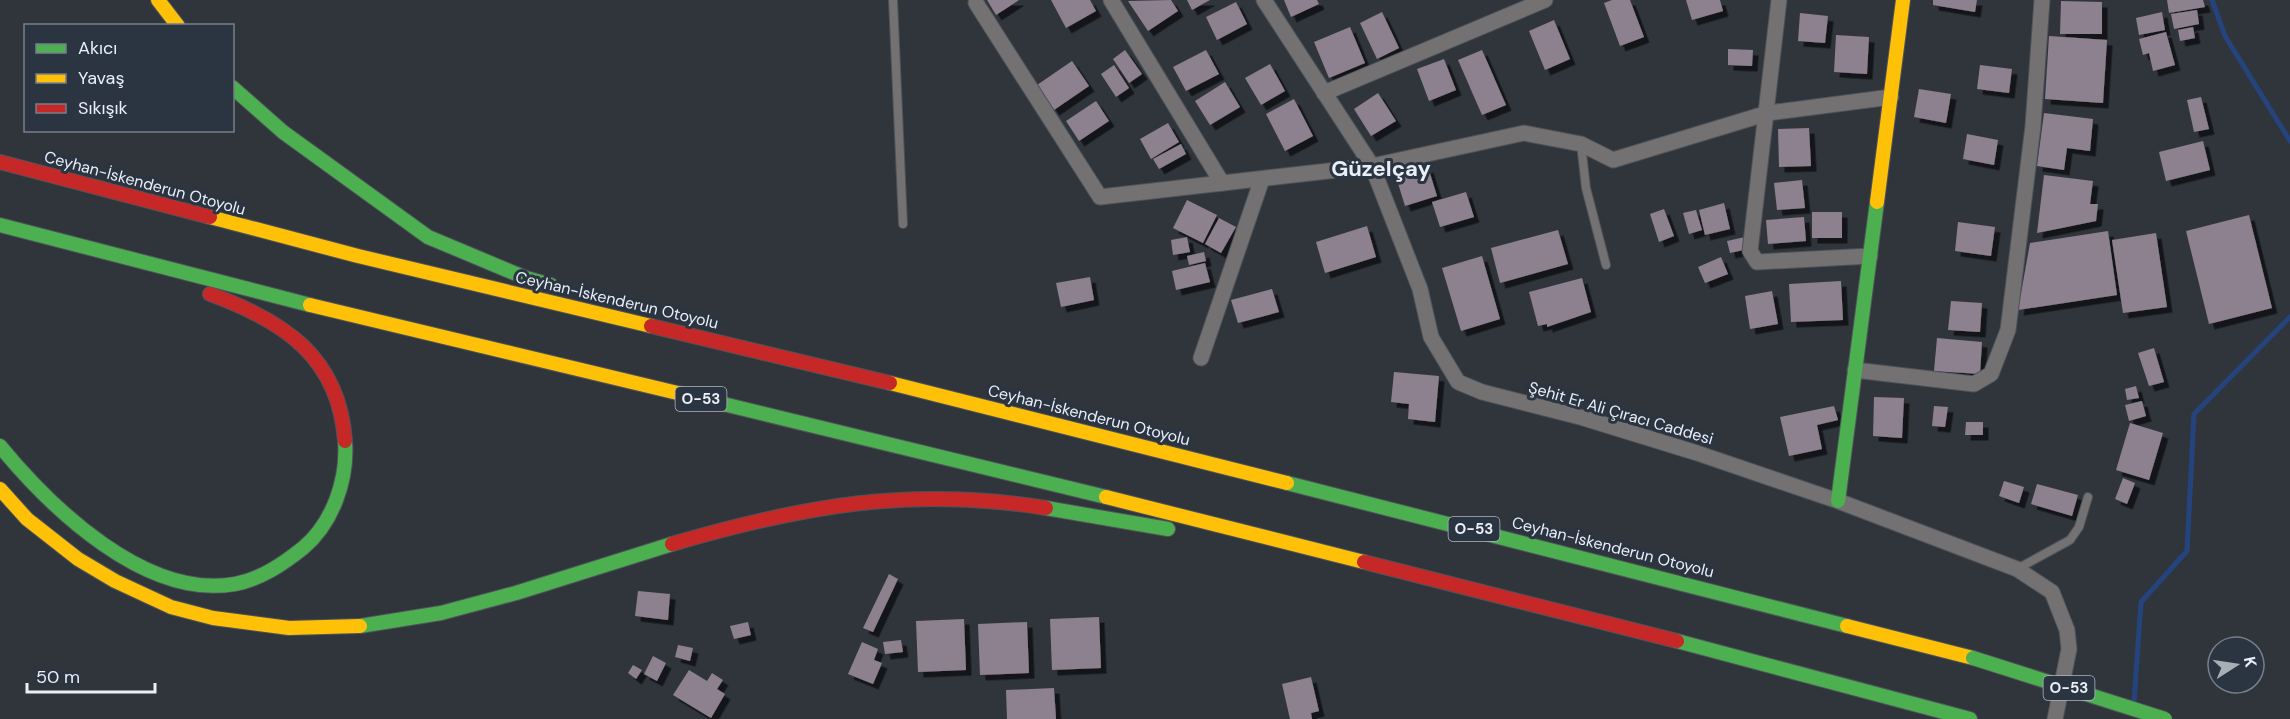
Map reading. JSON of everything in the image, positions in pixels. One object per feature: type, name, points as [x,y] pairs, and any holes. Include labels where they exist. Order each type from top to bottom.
[{"type":"main road","points":[[158,0],[176,24]]},
{"type":"main road","points":[[1838,501],[1903,0]]},
{"type":"main road","points":[[234,89],[292,139],[428,237],[526,278],[561,288]]},
{"type":"main road","name":"Ceyhan-İskenderun Otoyolu","points":[[2,163],[358,256],[975,403],[1681,581],[1973,658],[2165,719]]},
{"type":"main road","name":"O-53","points":[[0,225],[344,314],[949,458],[1403,572],[1963,717]]},
{"type":"main road","points":[[0,446],[28,482],[73,525],[119,554],[158,573],[194,583],[225,585],[245,581],[288,562],[313,540],[333,512],[345,480],[348,447],[342,409],[329,376],[305,346],[264,317],[214,295],[35,234]]},
{"type":"main road","points":[[607,301],[975,403]]},
{"type":"main road","points":[[0,489],[54,541],[97,571],[173,608],[244,625],[308,630],[372,625],[458,608],[729,526],[815,508],[909,499],[992,501],[1183,532],[1403,572]]},
{"type":"street","points":[[1111,0],[1222,183]]},
{"type":"street","name":"Şehit Er Ali Çıracı Caddesi","points":[[1264,0],[1372,166],[1416,279],[1431,337],[1458,382],[1482,392],[1580,417],[1697,453],[1838,501],[2017,569],[2052,592],[2067,630],[2069,649],[2055,719]]},
{"type":"street","points":[[1324,93],[1545,0]]},
{"type":"street","points":[[1779,0],[1768,113],[1750,251],[1752,257],[1757,262],[1870,256]]},
{"type":"street","points":[[1855,370],[1974,384],[1991,374],[2008,330],[2033,126],[2042,0]]},
{"type":"street","points":[[976,3],[1100,198],[1372,166],[1524,133],[1581,144],[1613,160],[1768,113],[1891,97]]},
{"type":"street","points":[[1201,358],[1262,179]]},
{"type":"lane","points":[[893,0],[903,224]]},
{"type":"lane","points":[[1581,144],[1586,188],[1606,265]]},
{"type":"lane","points":[[2017,569],[2070,540],[2079,527],[2088,497]]},
{"type":"building","points":[[987,0],[1019,0],[996,15]]},
{"type":"building","points":[[1051,0],[1090,0],[1096,11],[1066,28]]},
{"type":"building","points":[[1171,0],[1178,11],[1148,31],[1128,1]]},
{"type":"building","points":[[1187,0],[1210,0],[1192,10]]},
{"type":"building","points":[[1284,0],[1317,0],[1319,4],[1291,17]]},
{"type":"building","points":[[1612,0],[1630,0],[1644,37],[1620,46],[1604,3]]},
{"type":"building","points":[[1686,0],[1720,0],[1723,11],[1692,20]]},
{"type":"building","points":[[1933,0],[1977,0],[1975,12],[1933,5]]},
{"type":"building","points":[[2167,0],[2203,0],[2205,7],[2169,13]]},
{"type":"building","points":[[2061,1],[2102,2],[2102,34],[2060,34]]},
{"type":"building","points":[[1236,2],[1247,24],[1217,40],[1206,17]]},
{"type":"building","points":[[2197,10],[2199,24],[2174,29],[2171,14]]},
{"type":"building","points":[[1382,12],[1399,48],[1377,59],[1360,23]]},
{"type":"building","points":[[2162,12],[2165,30],[2139,35],[2136,18]]},
{"type":"building","points":[[1800,13],[1828,16],[1825,43],[1798,41]]},
{"type":"building","points":[[1554,20],[1570,59],[1545,70],[1529,31]]},
{"type":"building","points":[[1350,27],[1365,63],[1329,78],[1314,42]]},
{"type":"building","points":[[2193,27],[2195,38],[2180,41],[2178,30]]},
{"type":"building","points":[[2166,32],[2175,65],[2153,71],[2149,53],[2143,55],[2139,39]]},
{"type":"building","points":[[1836,35],[1869,37],[1867,74],[1834,72]]},
{"type":"building","points":[[2049,36],[2107,40],[2103,103],[2045,99]]},
{"type":"building","points":[[1728,49],[1753,50],[1752,66],[1728,65]]},
{"type":"building","points":[[1125,50],[1142,74],[1129,83],[1113,59]]},
{"type":"building","points":[[1206,50],[1219,74],[1186,91],[1173,67]]},
{"type":"building","points":[[1482,50],[1506,105],[1482,115],[1458,60]]},
{"type":"building","points":[[1444,59],[1456,90],[1429,101],[1417,69]]},
{"type":"building","points":[[1072,61],[1089,86],[1054,110],[1037,85]]},
{"type":"building","points":[[1270,64],[1285,91],[1261,105],[1245,78]]},
{"type":"building","points":[[1114,65],[1129,88],[1116,97],[1101,74]]},
{"type":"building","points":[[1980,65],[2012,69],[2009,93],[1977,89]]},
{"type":"building","points":[[1225,82],[1240,107],[1210,125],[1195,101]]},
{"type":"building","points":[[1919,89],[1951,94],[1946,123],[1914,117]]},
{"type":"building","points":[[1378,93],[1396,121],[1371,136],[1354,109]]},
{"type":"building","points":[[2201,97],[2209,129],[2194,132],[2187,100]]},
{"type":"building","points":[[1294,99],[1313,136],[1285,151],[1266,114]]},
{"type":"building","points":[[1096,101],[1109,121],[1079,141],[1066,121]]},
{"type":"building","points":[[2044,113],[2093,119],[2090,151],[2067,148],[2064,170],[2037,166]]},
{"type":"building","points":[[1168,123],[1179,142],[1151,159],[1140,139]]},
{"type":"building","points":[[1809,128],[1811,166],[1779,167],[1778,129]]},
{"type":"building","points":[[1967,134],[1998,140],[1994,165],[1963,159]]},
{"type":"building","points":[[2203,141],[2210,170],[2166,181],[2159,152]]},
{"type":"building","points":[[1181,144],[1186,154],[1159,169],[1153,159]]},
{"type":"building","points":[[1428,167],[1437,196],[1405,206],[1396,177]]},
{"type":"building","points":[[2044,175],[2093,181],[2090,204],[2098,204],[2096,221],[2037,233]]},
{"type":"building","points":[[1802,180],[1805,208],[1777,210],[1774,183]]},
{"type":"building","points":[[1466,192],[1474,217],[1440,227],[1432,202]]},
{"type":"building","points":[[1187,200],[1217,215],[1203,243],[1173,228]]},
{"type":"building","points":[[1724,203],[1730,229],[1705,235],[1699,210]]},
{"type":"building","points":[[1664,209],[1674,236],[1659,242],[1650,214]]},
{"type":"building","points":[[1696,210],[1702,230],[1689,234],[1683,213]]},
{"type":"building","points":[[1812,212],[1842,212],[1842,238],[1812,238]]},
{"type":"building","points":[[2249,215],[2272,308],[2209,324],[2186,231]]},
{"type":"building","points":[[1804,217],[1806,241],[1768,244],[1766,220]]},
{"type":"building","points":[[1219,218],[1236,227],[1221,253],[1205,244]]},
{"type":"building","points":[[1958,222],[1995,227],[1991,256],[1955,251]]},
{"type":"building","points":[[1367,226],[1376,257],[1325,273],[1316,242]]},
{"type":"building","points":[[1558,230],[1568,264],[1500,283],[1491,248]]},
{"type":"building","points":[[2108,231],[2117,295],[2018,310],[2030,243]]},
{"type":"building","points":[[2156,233],[2167,307],[2123,313],[2112,240]]},
{"type":"building","points":[[1187,237],[1190,252],[1173,255],[1171,240]]},
{"type":"building","points":[[1745,237],[1748,249],[1730,253],[1727,241]]},
{"type":"building","points":[[1204,252],[1206,261],[1189,265],[1187,256]]},
{"type":"building","points":[[1482,256],[1500,319],[1461,331],[1442,268]]},
{"type":"building","points":[[1721,257],[1728,274],[1705,283],[1698,267]]},
{"type":"building","points":[[1205,263],[1210,282],[1176,290],[1172,271]]},
{"type":"building","points":[[1090,277],[1094,300],[1061,307],[1056,283]]},
{"type":"building","points":[[1582,278],[1591,312],[1547,327],[1547,324],[1538,326],[1529,292]]},
{"type":"building","points":[[1841,281],[1843,320],[1791,322],[1789,284]]},
{"type":"building","points":[[1272,289],[1279,312],[1238,323],[1231,300]]},
{"type":"building","points":[[1772,291],[1778,324],[1750,329],[1745,296]]},
{"type":"building","points":[[1951,301],[1982,303],[1980,332],[1948,330]]},
{"type":"building","points":[[1937,338],[1982,342],[1980,374],[1934,371]]},
{"type":"building","points":[[2154,348],[2164,382],[2149,386],[2138,353]]},
{"type":"building","points":[[1394,372],[1439,376],[1435,422],[1408,419],[1409,404],[1391,402]]},
{"type":"building","points":[[2136,386],[2139,398],[2127,400],[2125,389]]},
{"type":"building","points":[[1874,397],[1904,398],[1902,438],[1873,436]]},
{"type":"building","points":[[2142,401],[2146,416],[2129,421],[2125,405]]},
{"type":"building","points":[[1834,406],[1838,420],[1817,425],[1822,449],[1789,456],[1780,417]]},
{"type":"building","points":[[1934,406],[1948,407],[1945,427],[1932,426]]},
{"type":"building","points":[[1966,422],[1983,422],[1983,435],[1965,435]]},
{"type":"building","points":[[2130,423],[2163,433],[2149,480],[2116,470]]},
{"type":"building","points":[[2123,478],[2135,483],[2127,504],[2115,499]]},
{"type":"building","points":[[2004,481],[2024,487],[2019,503],[1999,496]]},
{"type":"building","points":[[2037,484],[2078,495],[2072,516],[2031,504]]},
{"type":"building","points":[[889,574],[898,579],[873,632],[863,628]]},
{"type":"building","points":[[638,591],[670,594],[668,620],[635,616]]},
{"type":"building","points":[[1099,617],[1101,668],[1052,670],[1050,619]]},
{"type":"building","points":[[964,619],[966,670],[918,672],[916,621]]},
{"type":"building","points":[[748,622],[751,635],[734,639],[730,626]]},
{"type":"building","points":[[1027,622],[1029,673],[980,675],[978,624]]},
{"type":"building","points":[[901,640],[903,652],[885,654],[883,642]]},
{"type":"building","points":[[862,642],[878,649],[874,660],[882,663],[873,684],[848,674]]},
{"type":"building","points":[[678,645],[693,648],[690,661],[675,657]]},
{"type":"building","points":[[653,656],[666,663],[657,681],[644,674]]},
{"type":"building","points":[[633,665],[642,670],[636,679],[628,673]]},
{"type":"building","points":[[689,670],[707,681],[712,673],[723,680],[717,689],[725,694],[711,718],[673,695]]},
{"type":"building","points":[[1311,677],[1319,711],[1311,713],[1312,719],[1290,719],[1282,684]]},
{"type":"building","points":[[1054,688],[1056,719],[1007,719],[1006,690]]},
{"type":"waterway","points":[[2212,0],[2225,36],[2290,141]]},
{"type":"waterway","points":[[2134,702],[2141,602],[2187,551],[2194,414],[2290,317]]},
{"type":"traffic: fast","points":[[234,89],[283,132],[428,237],[526,278],[551,285]]},
{"type":"traffic: fast","points":[[1838,501],[1877,202]]},
{"type":"traffic: fast","points":[[0,225],[310,305]]},
{"type":"traffic: fast","points":[[711,401],[1106,497]]},
{"type":"traffic: fast","points":[[0,446],[46,496],[103,544],[135,564],[168,578],[201,585],[235,584],[254,579],[288,560],[314,538],[330,513],[341,485],[345,441]]},
{"type":"traffic: fast","points":[[1287,483],[1847,626]]},
{"type":"traffic: fast","points":[[1046,508],[1168,529]]},
{"type":"traffic: fast","points":[[360,626],[441,613],[516,593],[672,544]]},
{"type":"traffic: fast","points":[[1677,641],[1970,719]]},
{"type":"traffic: fast","points":[[1973,658],[2165,719]]},
{"type":"traffic: slow","points":[[158,0],[176,24]]},
{"type":"traffic: slow","points":[[1877,202],[1903,0]]},
{"type":"traffic: slow","points":[[210,217],[358,256],[651,326]]},
{"type":"traffic: slow","points":[[310,305],[711,401]]},
{"type":"traffic: slow","points":[[890,383],[1287,483]]},
{"type":"traffic: slow","points":[[0,489],[27,519],[78,559],[115,581],[171,607],[213,618],[289,628],[360,626]]},
{"type":"traffic: slow","points":[[1106,497],[1364,562]]},
{"type":"traffic: slow","points":[[1847,626],[1973,658]]},
{"type":"traffic: jam","points":[[0,162],[210,217]]},
{"type":"traffic: jam","points":[[210,294],[261,317],[284,330],[303,346],[319,365],[332,386],[341,412],[345,441]]},
{"type":"traffic: jam","points":[[651,326],[890,383]]},
{"type":"traffic: jam","points":[[672,544],[766,519],[857,504],[948,499],[1046,508]]},
{"type":"traffic: jam","points":[[1364,562],[1677,641]]},
{"type":"district","name":"Güzelçay","points":[[1381,168]]}]
